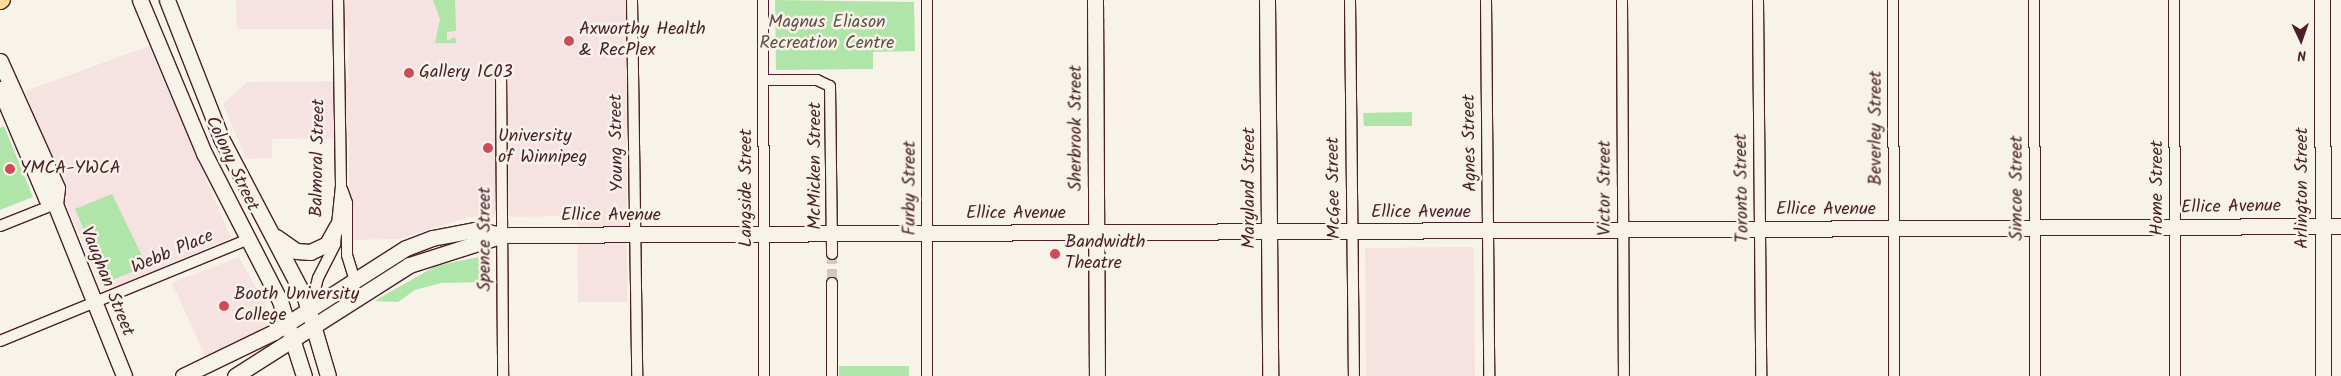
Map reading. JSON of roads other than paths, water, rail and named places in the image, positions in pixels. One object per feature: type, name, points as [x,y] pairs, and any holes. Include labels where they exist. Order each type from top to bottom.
[{"type":"main road","name":"Colony Street","points":[[140,0],[204,153],[295,340]]},
{"type":"main road","name":"Colony Street","points":[[166,0],[221,138],[310,311],[316,328]]},
{"type":"main road","name":"Sherbrook Street","points":[[1095,0],[1097,376]]},
{"type":"main road","name":"Maryland Street","points":[[1267,0],[1270,376]]},
{"type":"main road","name":"Arlington Street","points":[[2322,0],[2323,376]]},
{"type":"main road","name":"Vaughan Street","points":[[0,61],[57,188],[55,204],[124,375]]},
{"type":"main road","name":"Vaughan Street","points":[[0,89],[46,198],[55,204]]},
{"type":"main road","points":[[270,232],[291,249],[310,252],[327,244],[337,226]]},
{"type":"main road","name":"Ellice Avenue","points":[[183,376],[310,311],[391,256],[432,238],[475,230],[502,235],[2341,226]]},
{"type":"main road","name":"Ellice Avenue","points":[[235,376],[316,328],[409,265],[502,235]]},
{"type":"main road","points":[[316,328],[328,376]]},
{"type":"main road","points":[[295,340],[304,376]]},
{"type":"street","name":"Balmoral Street","points":[[310,311],[318,278],[335,244],[341,186],[338,0]]},
{"type":"street","name":"Young Street","points":[[632,0],[636,234],[636,376]]},
{"type":"street","name":"Langside Street","points":[[763,0],[764,376]]},
{"type":"street","name":"Furby Street","points":[[927,0],[927,376]]},
{"type":"street","name":"McGee Street","points":[[1350,0],[1354,376]]},
{"type":"street","name":"Agnes Street","points":[[1486,0],[1489,376]]},
{"type":"street","name":"Victor Street","points":[[1622,0],[1624,376]]},
{"type":"street","name":"Toronto Street","points":[[1758,0],[1761,376]]},
{"type":"street","name":"Beverley Street","points":[[1893,0],[1894,376]]},
{"type":"street","name":"Simcoe Street","points":[[2034,0],[2035,376]]},
{"type":"street","name":"Home Street","points":[[2174,0],[2175,376]]},
{"type":"street","name":"Spence Street","points":[[501,71],[503,376]]},
{"type":"street","name":"McMicken Street","points":[[763,80],[817,80],[830,86],[832,254]]},
{"type":"street","points":[[341,186],[347,203],[347,255],[354,281]]},
{"type":"street","points":[[0,226],[55,204]]},
{"type":"street","name":"Webb Place","points":[[0,341],[246,240]]},
{"type":"street","points":[[832,283],[832,376]]},
{"type":"tunnel","points":[[832,254],[832,283]]},
{"type":"place","name":"Axworthy Health & RecPlex","points":[[569,41]]},
{"type":"place","name":"Gallery 1C03","points":[[409,73]]},
{"type":"place","name":"University of Winnipeg","points":[[488,148]]},
{"type":"place","name":"YMCA-YWCA","points":[[10,169]]},
{"type":"place","name":"Bandwidth Theatre","points":[[1055,254]]},
{"type":"place","name":"Booth University College","points":[[224,306]]},
{"type":"park label","name":"Magnus Eliason Recreation Centre","points":[[827,34]]}]
